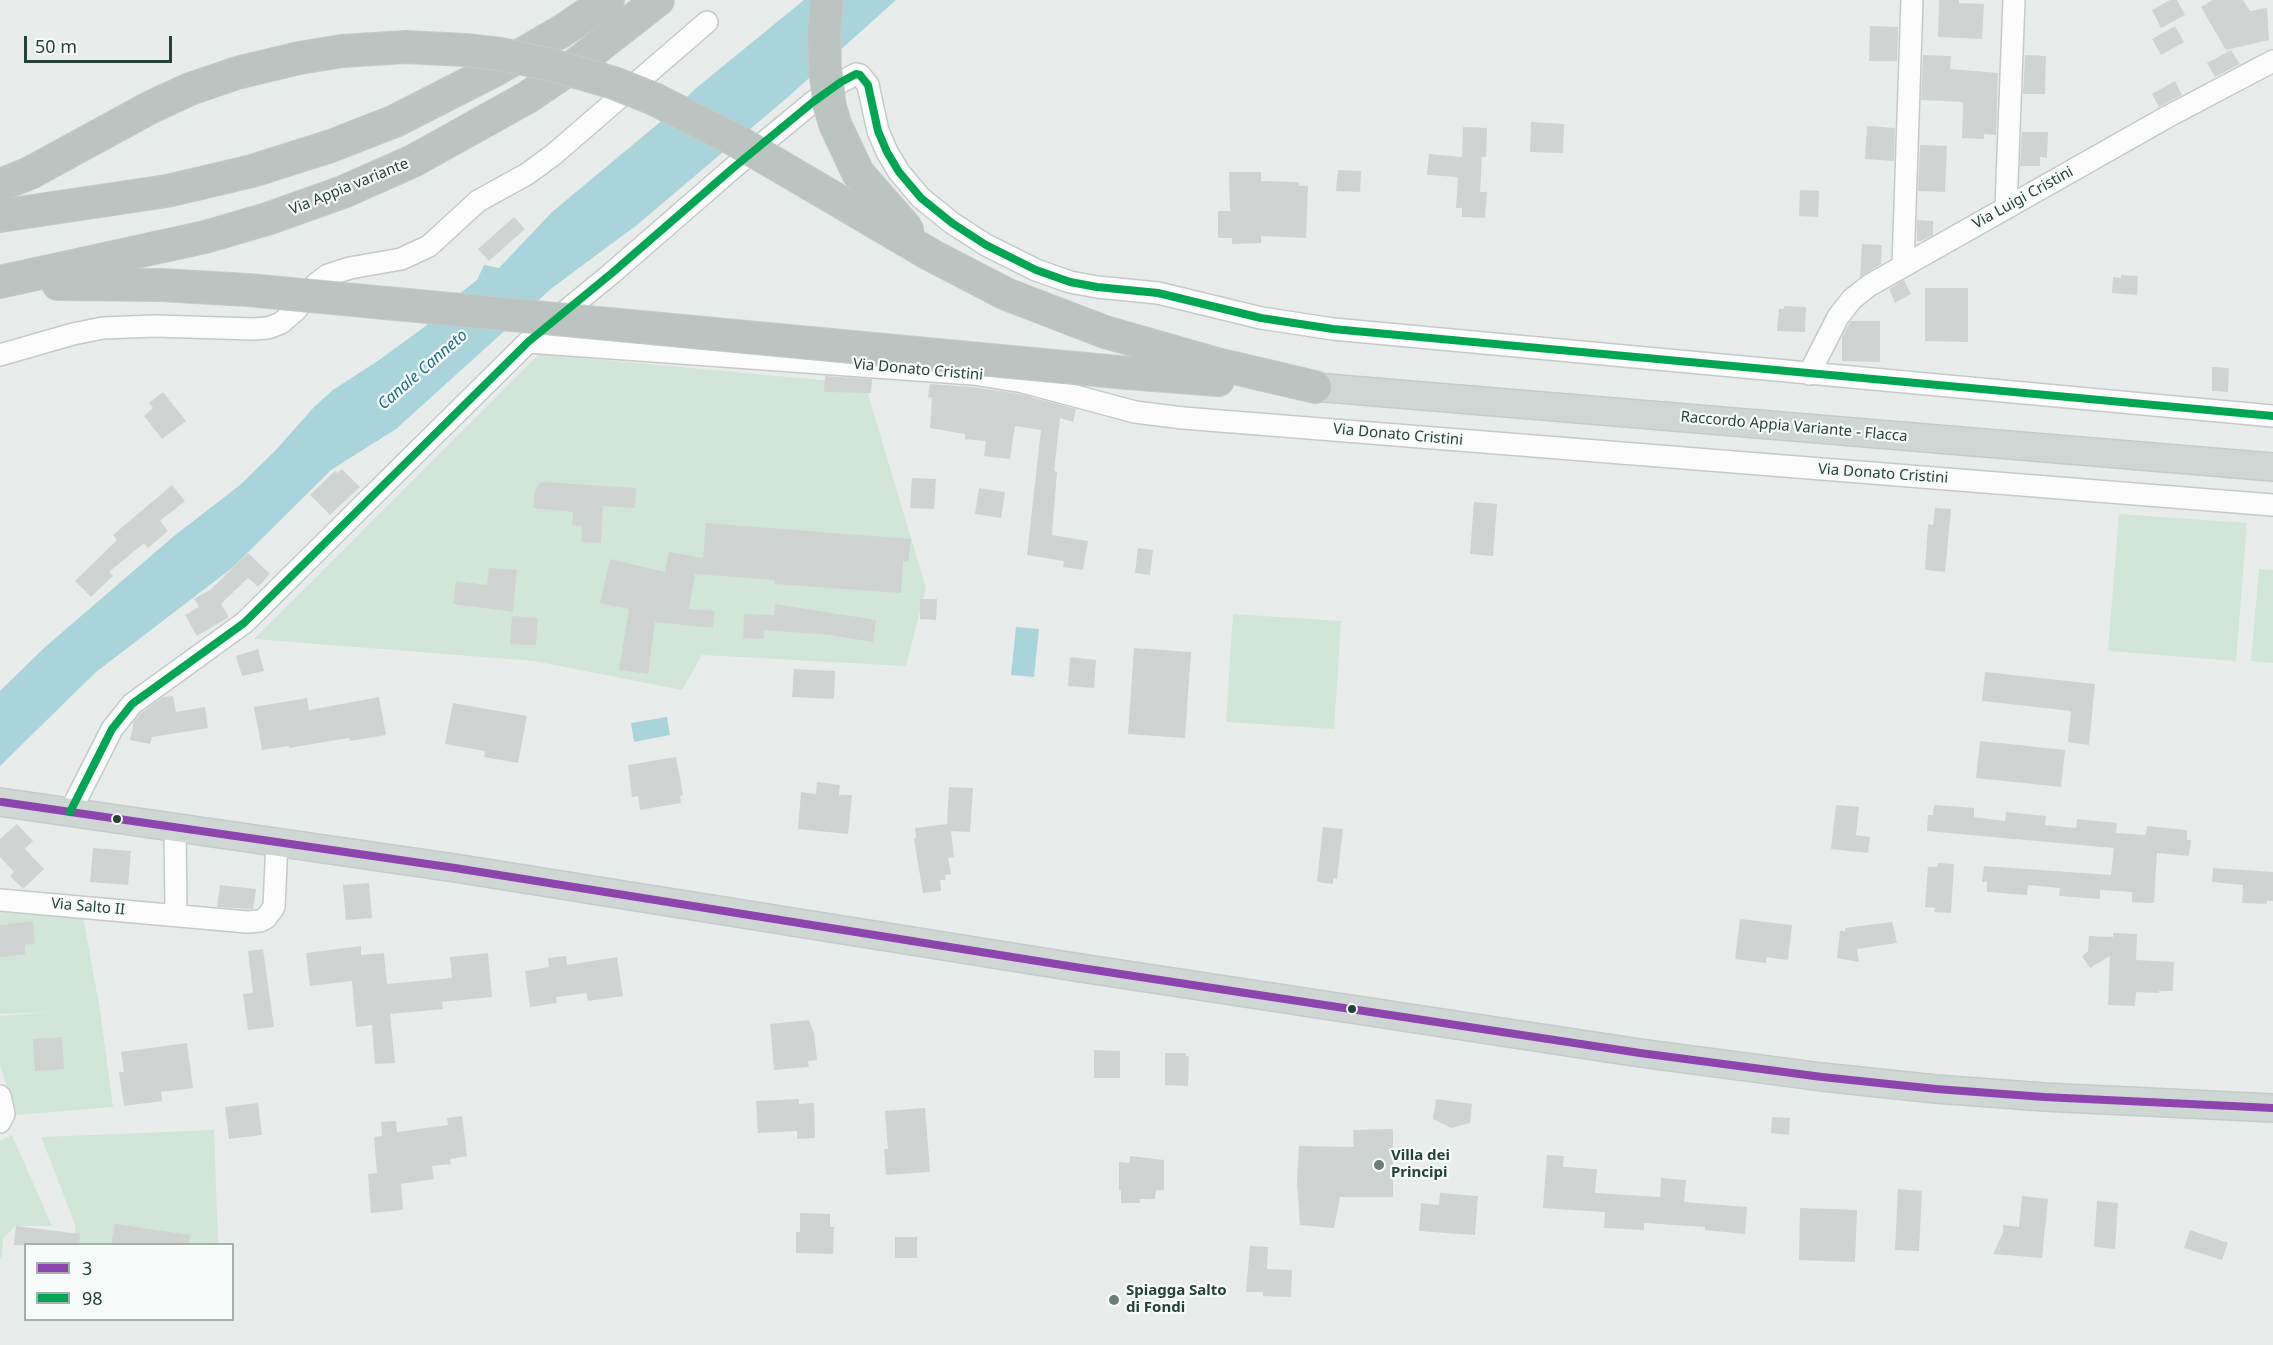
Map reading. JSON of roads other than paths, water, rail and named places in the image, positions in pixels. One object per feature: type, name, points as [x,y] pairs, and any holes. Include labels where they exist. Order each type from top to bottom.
[{"type":"highway","points":[[0,216],[167,191],[252,171],[331,146],[395,121],[495,70],[549,40],[608,0]]},
{"type":"highway","name":"Via Appia variante","points":[[0,284],[227,231],[294,210],[352,188],[422,156],[528,97],[579,62],[658,0]]},
{"type":"highway","points":[[827,0],[824,32],[825,69],[830,107],[842,141],[864,181],[931,255]]},
{"type":"highway","points":[[0,185],[30,173],[162,102],[190,89],[237,73],[299,58],[342,51],[406,47],[501,54],[555,66],[614,83],[661,102],[735,140],[931,255],[1018,299],[1130,340],[1216,364],[1315,387]]},
{"type":"highway","points":[[0,284],[123,284],[248,290],[1128,373],[1315,387]]},
{"type":"main road","name":"Raccordo Appia Variante - Flacca","points":[[1315,387],[2273,467]]},
{"type":"main road","points":[[5,802],[467,870],[1266,998],[1640,1053],[1842,1080],[1936,1089],[2044,1097],[2273,1108]]},
{"type":"street","points":[[1903,266],[1912,0]]},
{"type":"street","points":[[2006,207],[2014,0]]},
{"type":"street","points":[[0,355],[73,334],[103,328],[155,326],[253,329],[281,323],[296,310],[312,288],[328,275],[350,268],[411,256],[429,246],[478,201],[527,174],[553,155],[707,22]]},
{"type":"street","name":"Via Luigi Cristini","points":[[1809,374],[1834,324],[1847,305],[1870,285],[2006,207],[2273,61]]},
{"type":"street","points":[[70,812],[112,729],[132,704],[244,622],[528,342],[804,109],[833,87],[856,74],[860,75],[868,86],[878,131],[887,152],[899,172],[921,198],[952,223],[986,245],[1036,270],[1070,282],[1158,293],[1261,318],[1323,328],[2273,417]]},
{"type":"street","name":"Via Donato Cristini","points":[[528,342],[973,374],[1013,380],[1119,408],[1170,417],[2273,505]]},
{"type":"street","points":[[175,826],[176,915]]},
{"type":"street","name":"Via Salto II","points":[[0,900],[246,922],[260,921],[266,918],[274,907],[277,842]]},
{"type":"street","points":[[0,1096],[4,1114],[0,1122]]},
{"type":"water","name":"Canale Canneto","points":[[804,0],[896,0],[788,97],[637,225],[552,288],[396,429],[331,470],[232,568],[96,672],[0,766],[0,691],[44,648],[174,536],[240,485],[333,390],[427,325],[432,315],[477,280],[484,265],[499,268],[552,212],[665,118],[695,89]]},
{"type":"water","points":[[1016,627],[1039,629],[1034,677],[1011,675]]},
{"type":"water","points":[[667,717],[670,735],[634,742],[631,723]]},
{"type":"place","name":"Villa dei Principi","points":[[1379,1165]]},
{"type":"place","name":"Spiagga Salto di Fondi","points":[[1114,1300]]}]
